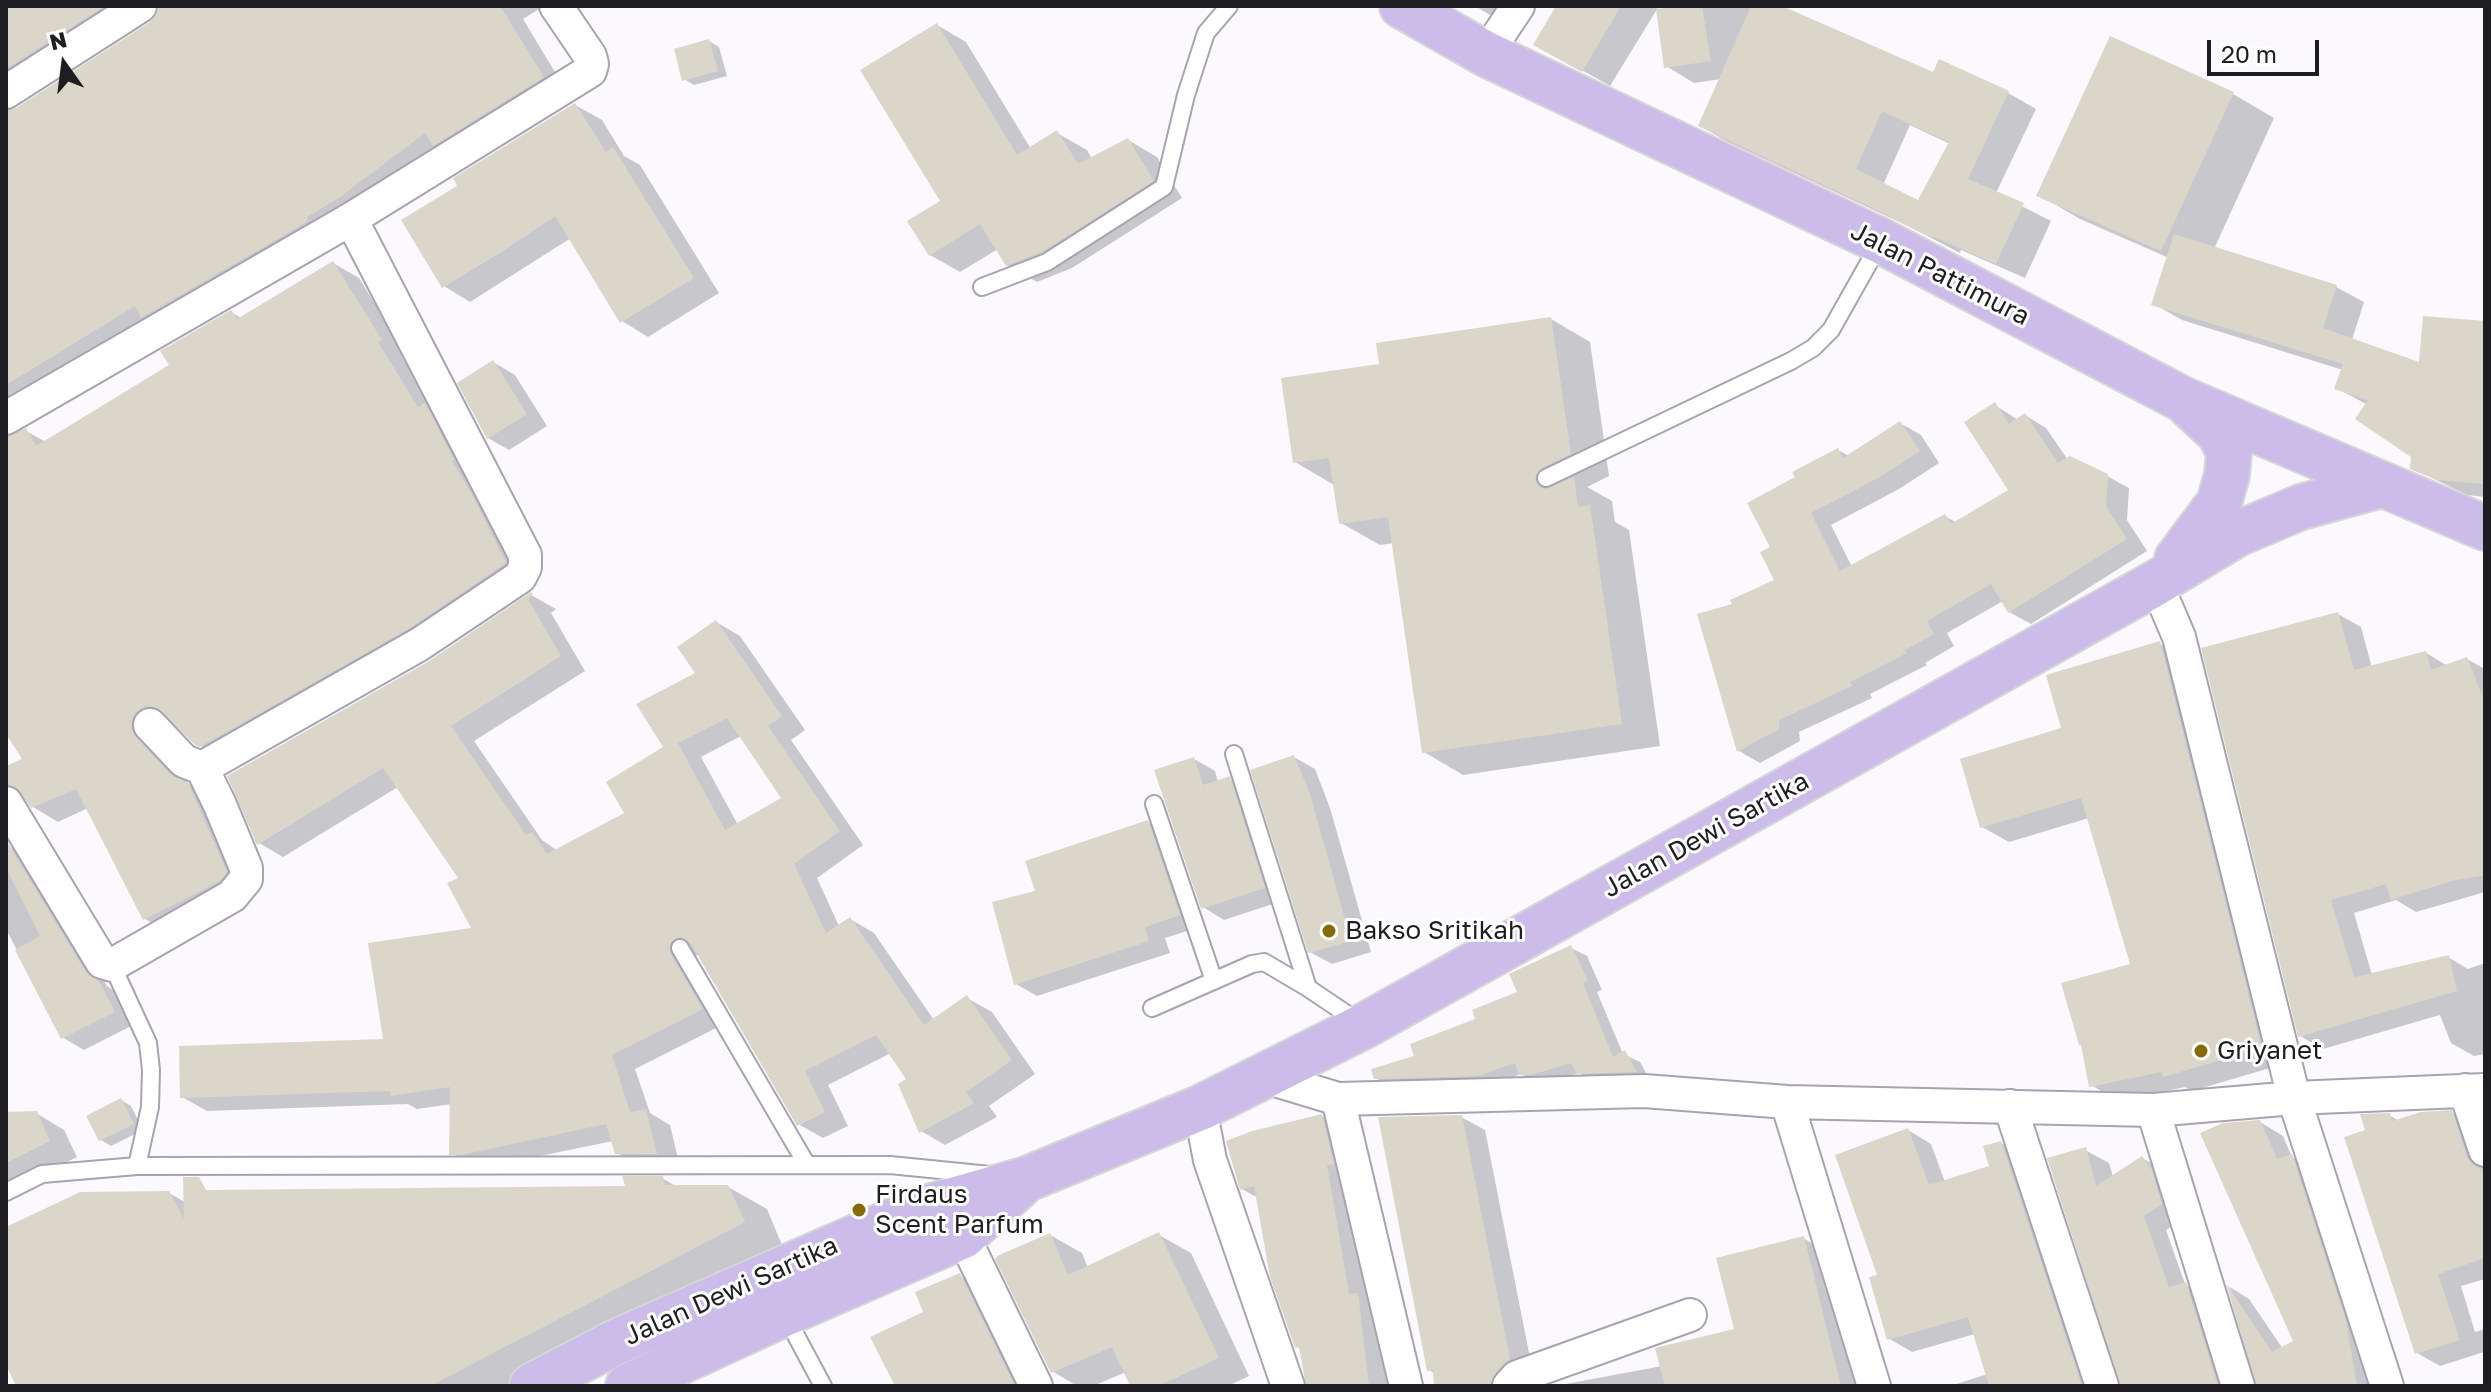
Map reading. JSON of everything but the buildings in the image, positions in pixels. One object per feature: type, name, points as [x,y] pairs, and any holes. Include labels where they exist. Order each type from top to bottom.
[{"type":"main road","name":"Jalan Pattimura","points":[[1402,6],[1486,54],[1881,241],[2182,399],[2485,528]]},
{"type":"main road","points":[[2156,583],[2196,537],[2219,503],[2227,475],[2229,452],[2220,434],[2182,399]]},
{"type":"main road","name":"Jalan Dewi Sartika","points":[[532,1386],[616,1342],[918,1210],[1027,1179],[1200,1108],[1364,1026],[2156,583],[2237,534],[2301,507],[2381,485]]},
{"type":"main road","name":"Jalan Dewi Sartika","points":[[632,1384],[963,1236],[1027,1179]]},
{"type":"main road","points":[[616,1342],[632,1384]]},
{"type":"street","points":[[6,92],[140,6]]},
{"type":"street","points":[[6,418],[351,219],[590,71],[590,56],[556,6]]},
{"type":"street","points":[[1486,54],[1518,6]]},
{"type":"street","points":[[202,768],[420,644],[520,577],[525,567],[525,555],[351,219]]},
{"type":"street","points":[[2156,583],[2179,637],[2294,1098],[2387,1386]]},
{"type":"street","points":[[6,803],[102,962],[117,972],[232,896],[246,879],[246,868],[202,768],[184,761],[150,725]]},
{"type":"street","points":[[1262,1076],[1338,1099],[1644,1091],[1787,1102],[2153,1110],[2294,1098],[2475,1090],[2485,1150]]},
{"type":"street","points":[[1338,1099],[1406,1386]]},
{"type":"street","points":[[1787,1102],[1874,1386]]},
{"type":"street","points":[[2010,1106],[2102,1386]]},
{"type":"street","points":[[1200,1108],[1210,1160],[1288,1386]]},
{"type":"street","points":[[2153,1110],[2238,1386]]},
{"type":"street","points":[[963,1236],[1036,1386]]},
{"type":"street","points":[[1509,1386],[1517,1377],[1690,1315]]},
{"type":"lane","points":[[982,287],[1047,262],[1164,187],[1186,95],[1206,33],[1229,6]]},
{"type":"lane","points":[[1546,478],[1813,348],[1831,330],[1881,241]]},
{"type":"lane","points":[[1234,754],[1308,988]]},
{"type":"lane","points":[[1154,804],[1214,981]]},
{"type":"lane","points":[[680,948],[807,1165]]},
{"type":"lane","points":[[1152,1008],[1252,964],[1264,962],[1364,1026]]},
{"type":"lane","points":[[117,972],[148,1043],[151,1070],[150,1107],[137,1166]]},
{"type":"lane","points":[[6,1192],[42,1174],[137,1166],[890,1165],[1027,1179]]},
{"type":"lane","points":[[784,1314],[823,1386]]},
{"type":"place","name":"Bakso Sritikah","points":[[1329,931]]},
{"type":"place","name":"Griyanet","points":[[2201,1051]]},
{"type":"place","name":"Firdaus Scent Parfum","points":[[859,1210]]}]
